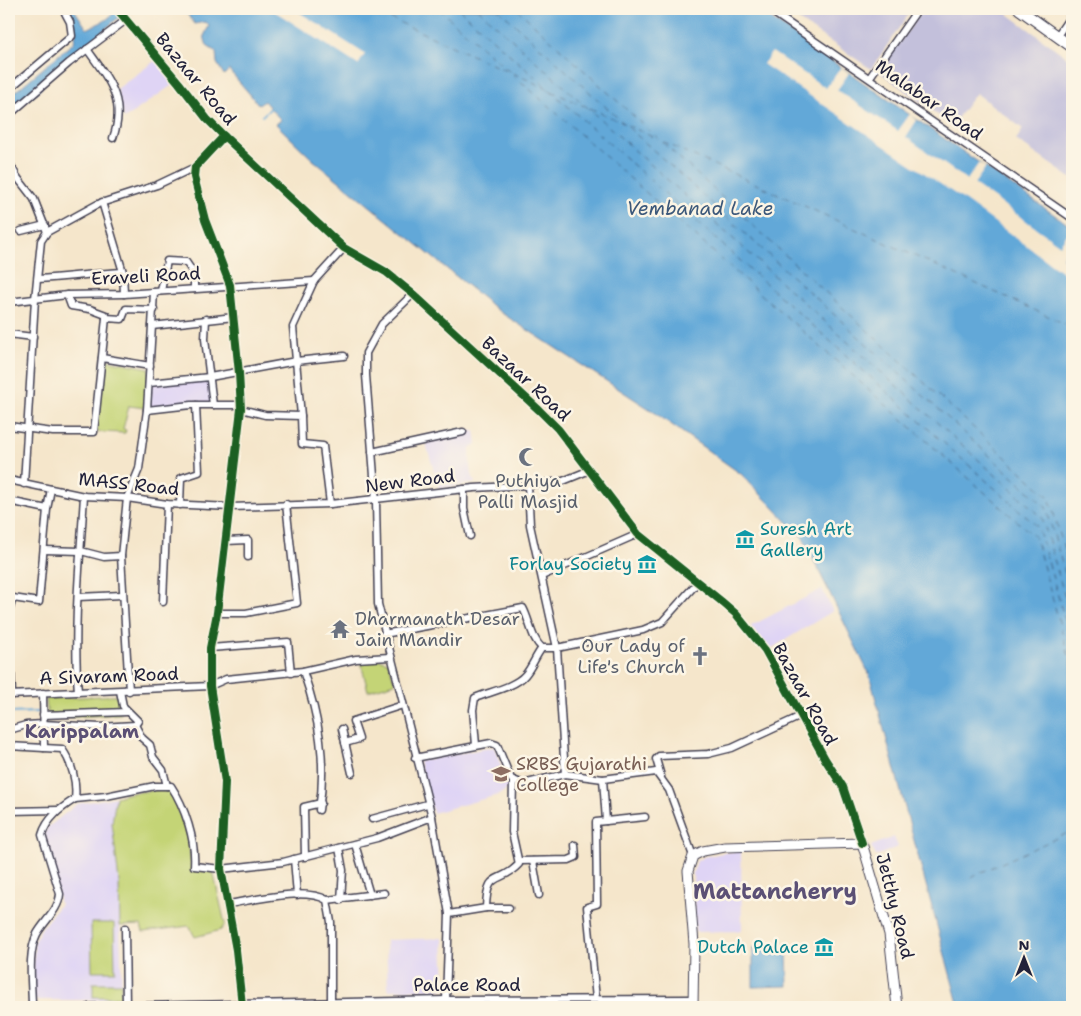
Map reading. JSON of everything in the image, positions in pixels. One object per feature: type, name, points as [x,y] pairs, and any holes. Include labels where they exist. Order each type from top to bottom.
[{"type":"highway","points":[[1019,9],[1072,47]]},
{"type":"main road","points":[[693,1003],[694,944],[688,872],[693,856],[702,851],[725,847],[862,842]]},
{"type":"main road","name":"Jetthy Road","points":[[862,842],[889,934],[897,1007]]},
{"type":"street","points":[[9,89],[69,41],[73,30],[62,9]]},
{"type":"street","name":"Bazaar Road","points":[[116,9],[207,120],[344,248],[386,272],[413,294],[539,410],[558,429],[638,534],[736,614],[765,650],[825,760],[843,787],[862,842]]},
{"type":"street","name":"Malabar Road","points":[[768,9],[870,77],[1072,218]]},
{"type":"street","points":[[870,77],[918,9]]},
{"type":"street","points":[[1057,36],[1072,14]]},
{"type":"street","points":[[9,115],[124,18]]},
{"type":"street","points":[[87,49],[113,86],[116,96],[118,115],[113,138]]},
{"type":"street","points":[[24,484],[35,299],[41,241],[47,232],[102,202],[157,185],[195,167],[224,136]]},
{"type":"street","points":[[9,162],[34,199],[47,232]]},
{"type":"street","points":[[195,167],[194,176],[205,220],[230,285],[240,373],[241,407],[231,507],[217,614],[210,648],[210,686],[225,782],[221,869],[228,904],[242,1005]]},
{"type":"street","points":[[9,182],[17,176]]},
{"type":"street","points":[[102,202],[123,272],[124,294]]},
{"type":"street","points":[[20,231],[45,225]]},
{"type":"street","points":[[330,504],[324,446],[302,444],[293,327],[314,281],[344,248]]},
{"type":"street","points":[[129,690],[121,556],[127,498],[139,469],[147,410],[154,310],[167,261],[186,262],[194,274],[194,289]]},
{"type":"street","points":[[38,279],[65,278],[76,274],[123,272]]},
{"type":"street","name":"Eraveli Road","points":[[9,302],[67,295],[124,294],[230,285],[314,281]]},
{"type":"street","points":[[413,294],[382,324],[366,353],[376,501],[378,604],[415,758],[432,817],[449,914],[450,1003]]},
{"type":"street","points":[[9,426],[27,430],[53,432],[94,432],[106,314],[71,306],[67,295]]},
{"type":"street","points":[[106,318],[122,319],[126,309],[154,310]]},
{"type":"street","points":[[152,326],[234,316]]},
{"type":"street","points":[[206,319],[205,339],[213,406]]},
{"type":"street","points":[[9,334],[33,337]]},
{"type":"street","points":[[150,383],[240,373],[296,361],[344,356]]},
{"type":"street","points":[[102,358],[150,366]]},
{"type":"street","points":[[147,410],[196,405],[241,407],[265,415],[300,416]]},
{"type":"street","points":[[180,504],[181,478],[199,472],[196,405]]},
{"type":"street","points":[[372,452],[463,432]]},
{"type":"street","name":"New Road","points":[[231,507],[376,501],[464,489],[528,486],[563,481],[590,470]]},
{"type":"street","name":"MASS Road","points":[[9,480],[84,496],[127,498],[167,504],[231,507]]},
{"type":"street","points":[[528,486],[530,525],[557,648],[565,774]]},
{"type":"street","points":[[11,695],[10,611],[13,598],[39,602],[47,509],[51,488]]},
{"type":"street","points":[[464,489],[464,508],[470,536]]},
{"type":"street","points":[[78,692],[76,663],[78,597],[84,496]]},
{"type":"street","points":[[9,501],[47,509]]},
{"type":"street","points":[[164,602],[167,504]]},
{"type":"street","points":[[217,614],[246,613],[297,603],[286,504]]},
{"type":"street","points":[[542,576],[638,534]]},
{"type":"street","points":[[226,541],[248,540],[248,557]]},
{"type":"street","points":[[44,550],[81,551],[104,557],[121,556]]},
{"type":"street","points":[[384,634],[523,608],[528,617],[535,642],[542,648],[557,648],[643,630],[662,622],[697,583]]},
{"type":"street","points":[[78,597],[122,595]]},
{"type":"street","points":[[210,648],[288,642],[291,673]]},
{"type":"street","points":[[476,745],[473,710],[475,698],[516,682],[525,675],[533,659],[542,648]]},
{"type":"street","name":"A Sivaram Road","points":[[11,695],[210,686],[226,679],[291,673],[356,658],[390,657]]},
{"type":"street","points":[[303,671],[317,713],[323,790],[320,806],[304,807],[305,857]]},
{"type":"street","points":[[120,691],[123,706],[127,712]]},
{"type":"street","points":[[43,693],[44,748]]},
{"type":"street","points":[[345,743],[359,739],[353,721],[403,705]]},
{"type":"street","points":[[43,715],[127,712],[133,714],[138,720],[135,725]]},
{"type":"street","points":[[661,778],[656,759],[659,756],[708,754],[732,748],[801,716]]},
{"type":"street","points":[[9,730],[26,725],[43,724],[100,727],[135,725]]},
{"type":"street","points":[[135,725],[142,738],[150,745],[153,757],[163,770],[167,786]]},
{"type":"street","points":[[342,729],[352,773]]},
{"type":"street","points":[[415,758],[476,745],[491,743],[497,745],[513,782],[512,832],[520,861],[517,867],[488,886],[486,908]]},
{"type":"street","points":[[9,746],[62,749],[68,757],[76,787],[75,799]]},
{"type":"street","points":[[513,782],[523,784],[565,774],[604,779],[656,772],[669,790],[693,856]]},
{"type":"street","points":[[604,779],[606,821]]},
{"type":"street","points":[[32,1007],[34,944],[40,929],[60,901],[60,894],[42,834],[45,825],[59,810],[75,799],[106,796],[155,786],[171,786],[175,791],[188,827],[194,850],[194,866],[221,869],[305,857],[356,844],[432,817]]},
{"type":"street","points":[[372,818],[427,804]]},
{"type":"street","points":[[9,811],[59,810]]},
{"type":"street","points":[[596,999],[587,907],[597,904],[596,822],[645,817]]},
{"type":"street","points":[[356,844],[370,895]]},
{"type":"street","points":[[520,861],[569,860],[576,856],[575,845]]},
{"type":"street","points":[[339,848],[343,870],[341,900]]},
{"type":"street","points":[[294,859],[296,895]]},
{"type":"street","points":[[533,861],[539,896]]},
{"type":"street","points":[[228,904],[296,895],[312,894],[327,900],[341,900],[384,893]]},
{"type":"street","points":[[327,900],[331,922],[331,1003]]},
{"type":"street","points":[[449,914],[486,908],[510,908]]},
{"type":"street","points":[[125,928],[126,1006]]},
{"type":"street","name":"Palace Road","points":[[89,1007],[203,1007],[331,1003],[347,1005],[596,999],[693,1003]]},
{"type":"street","points":[[548,1000],[548,1007]]},
{"type":"shaded area","points":[[782,9],[912,9],[871,69]]},
{"type":"shaded area","points":[[924,9],[1001,9],[1072,61],[1072,179],[1016,140],[1023,129],[976,93],[952,125],[878,71]]},
{"type":"shaded area","points":[[156,60],[175,83],[124,119],[117,89]]},
{"type":"shaded area","points":[[209,379],[212,403],[150,407],[151,384]]},
{"type":"shaded area","points":[[475,430],[477,445],[470,448],[470,469],[475,483],[439,489],[426,443]]},
{"type":"shaded area","points":[[822,589],[833,611],[767,651],[751,626]]},
{"type":"shaded area","points":[[494,747],[509,788],[498,795],[433,813],[419,761]]},
{"type":"shaded area","points":[[116,797],[112,823],[119,882],[122,1000],[33,1000],[34,944],[41,929],[60,904],[45,835],[47,828],[77,804]]},
{"type":"shaded area","points":[[894,837],[898,847],[876,856],[871,846]]},
{"type":"shaded area","points":[[741,851],[742,931],[695,932],[693,873],[697,861],[704,857]]},
{"type":"shaded area","points":[[443,938],[445,989],[388,990],[386,940]]},
{"type":"green space","points":[[107,360],[149,368],[146,408],[129,406],[123,429],[126,430],[125,433],[97,432],[99,397]]},
{"type":"green space","points":[[378,659],[388,662],[395,683],[368,691],[361,663]]},
{"type":"green space","points":[[120,695],[121,714],[48,719],[46,699]]},
{"type":"green space","points":[[158,790],[172,793],[188,836],[191,867],[213,871],[225,924],[221,930],[195,937],[189,926],[143,932],[141,925],[120,926],[119,882],[112,823],[116,797],[130,793]]},
{"type":"green space","points":[[91,923],[114,923],[115,971],[92,971]]},
{"type":"green space","points":[[93,983],[121,983],[121,997],[93,997]]},
{"type":"water","points":[[66,9],[74,9],[87,29],[106,20],[119,9],[129,9],[51,74],[38,92],[9,111],[9,97],[74,42],[76,33]]},
{"type":"water","name":"Vembanad Lake","points":[[183,9],[757,9],[1072,227],[1072,1007],[959,1007],[869,674],[803,538],[741,474],[651,410],[500,312],[312,159],[276,124],[281,120],[264,101],[259,105],[229,70],[224,75],[217,63],[216,52],[207,46],[204,36],[209,26],[206,22],[195,24]]},
{"type":"water","points":[[787,946],[788,986],[753,987],[753,947]]},
{"type":"water","points":[[609,1002],[638,1003],[639,1007],[608,1007]]},
{"type":"pier","points":[[271,9],[294,9],[365,54],[358,65]]},
{"type":"pier","points":[[772,52],[826,88],[841,67],[849,73],[837,90],[898,131],[910,114],[917,120],[906,137],[967,180],[979,163],[986,167],[974,184],[1060,245],[1072,227],[1072,242],[1062,258],[1072,265],[1072,279],[964,200],[763,64]]},
{"type":"waterway","points":[[262,116],[272,107]]},
{"type":"waterway","points":[[9,713],[39,712]]},
{"type":"ferry route","points":[[370,9],[509,72]]},
{"type":"ferry route","points":[[439,9],[1035,537],[1072,667]]},
{"type":"ferry route","points":[[459,9],[1038,527],[1072,644]]},
{"type":"ferry route","points":[[478,9],[1042,517],[1072,622]]},
{"type":"ferry route","points":[[498,9],[1046,507],[1072,599]]},
{"type":"ferry route","points":[[517,9],[1049,497],[1072,576]]},
{"type":"ferry route","points":[[513,73],[548,89]]},
{"type":"ferry route","points":[[551,91],[584,106]]},
{"type":"ferry route","points":[[590,108],[623,123]]},
{"type":"ferry route","points":[[627,125],[657,139]]},
{"type":"ferry route","points":[[663,142],[1072,327]]},
{"type":"ferry route","points":[[971,877],[1072,831]]},
{"type":"cycle path","points":[[117,9],[207,119],[224,136],[344,248],[386,272],[413,294],[539,410],[558,429],[638,534],[736,614],[765,650],[825,759],[843,787],[862,843]]},
{"type":"cycle path","points":[[224,136],[195,167],[194,177],[205,220],[230,285],[239,373],[241,409],[217,613],[210,648],[210,686],[225,782],[221,869],[236,950],[242,1005]]},
{"type":"place","name":"Puthiya Palli Masjid","points":[[528,457]]},
{"type":"place","name":"Suresh Art Gallery","points":[[745,539]]},
{"type":"place","name":"Forlay Society","points":[[647,564]]},
{"type":"place","name":"Dharmanath Desar Jain Mandir","points":[[340,629]]},
{"type":"place","name":"Our Lady of Life's Church","points":[[700,656]]},
{"type":"place","name":"SRBS Gujarathi College","points":[[501,774]]},
{"type":"place","name":"Dutch Palace","points":[[824,947]]},
{"type":"district","name":"Karippalam","points":[[82,731]]},
{"type":"district","name":"Mattancherry","points":[[775,891]]}]
